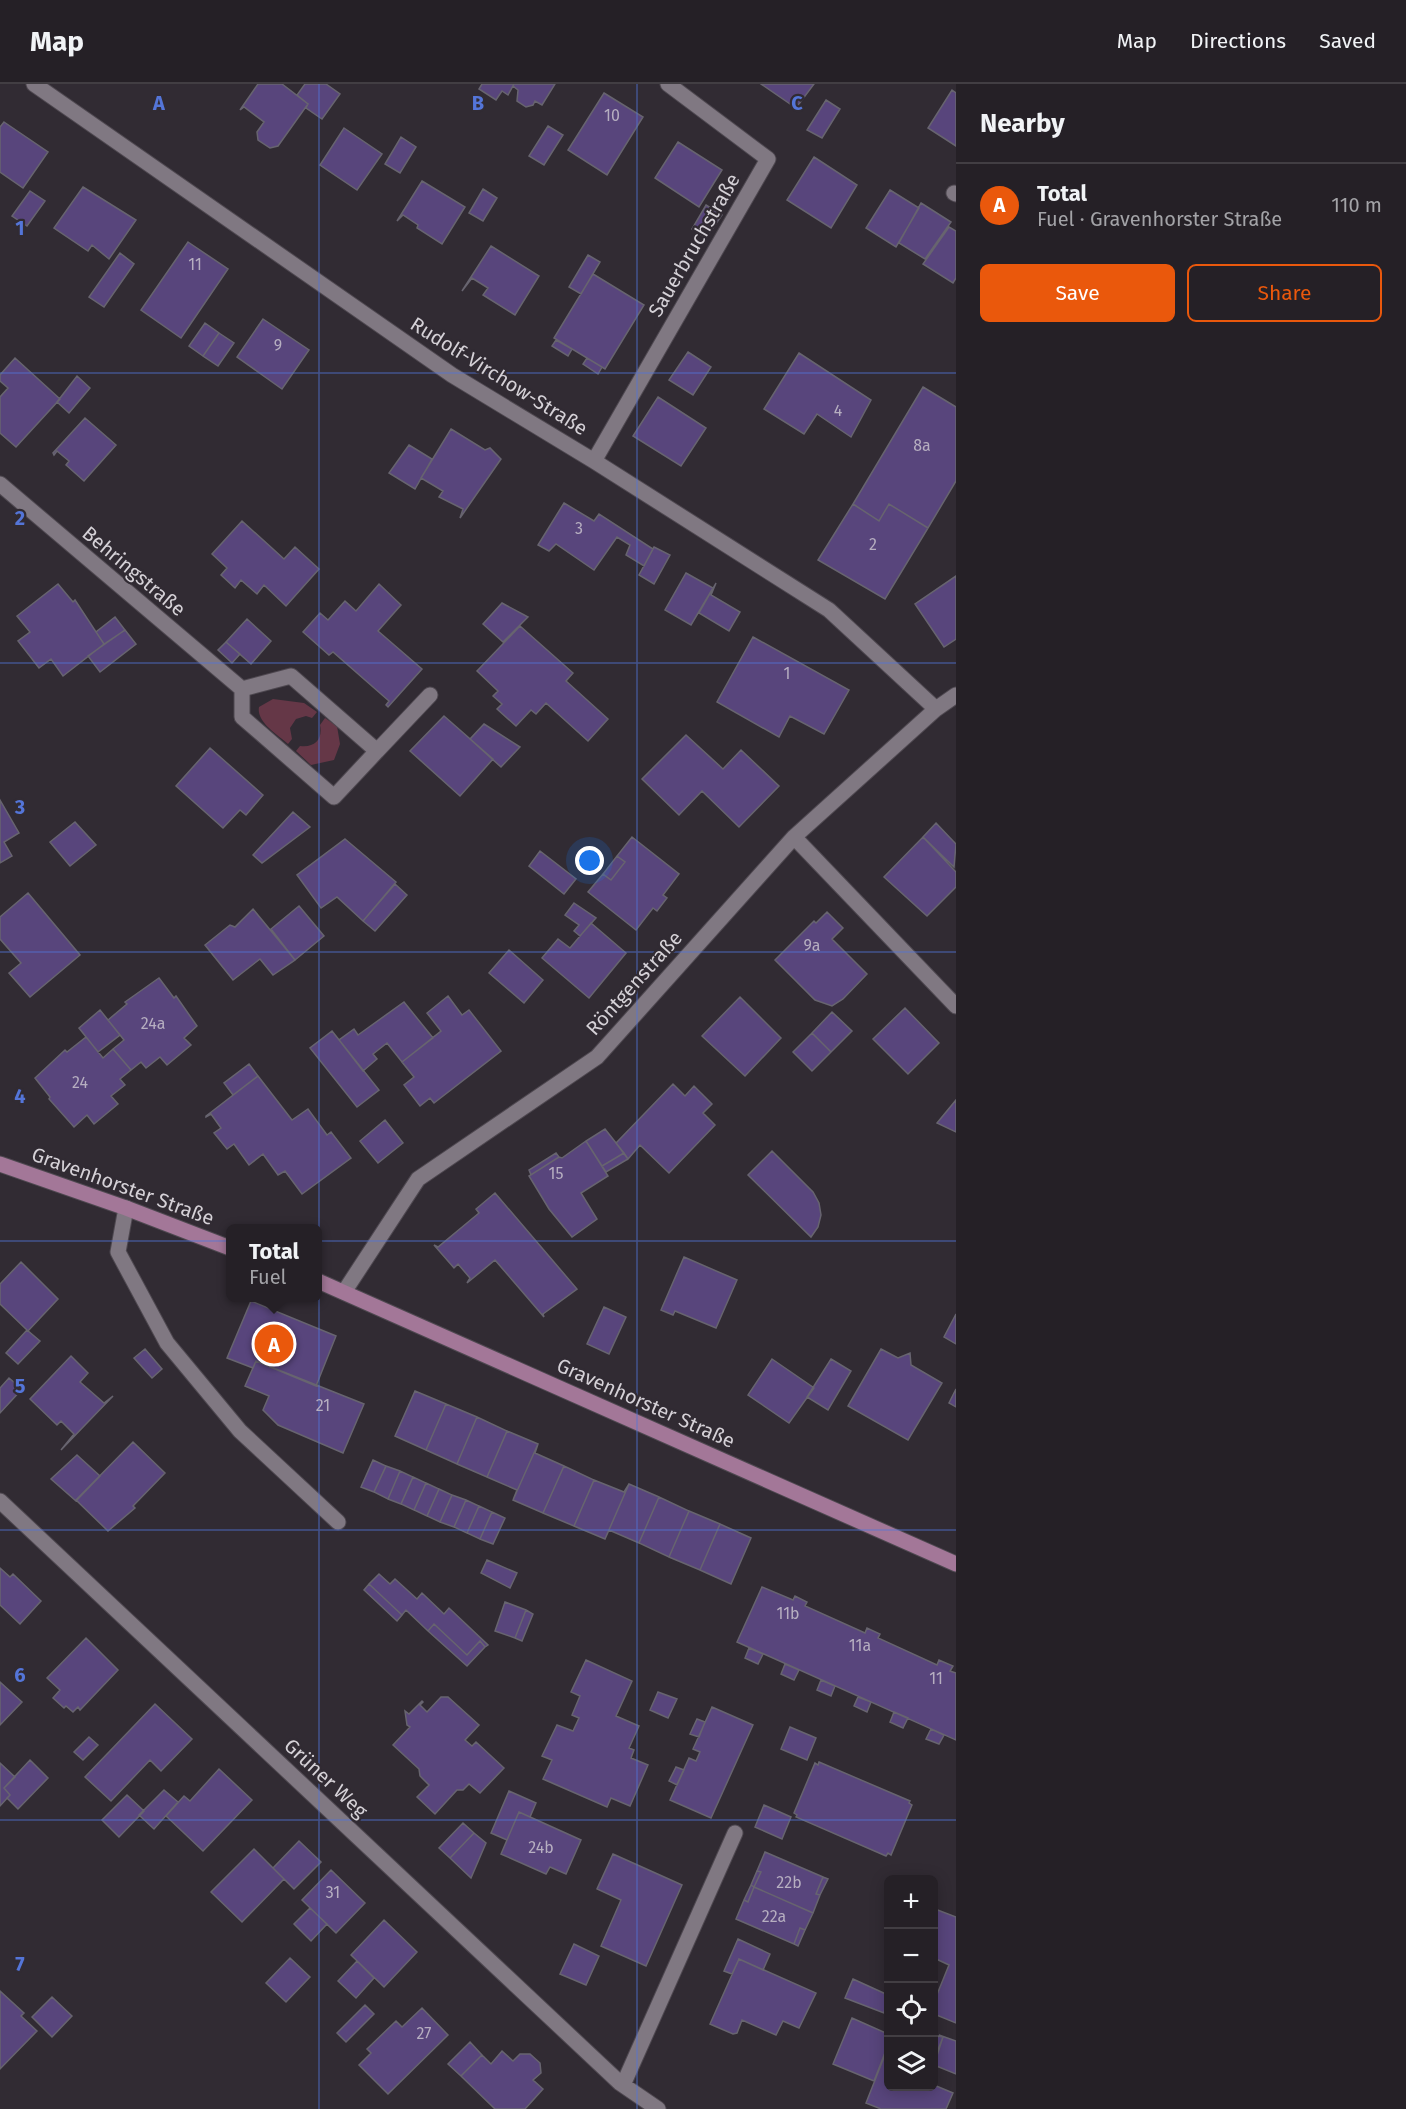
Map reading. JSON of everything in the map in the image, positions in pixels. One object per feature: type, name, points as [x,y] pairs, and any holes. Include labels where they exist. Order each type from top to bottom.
[{"type":"main road","name":"Gravenhorster Straße","points":[[0,1164],[226,1246]]},
{"type":"main road","name":"Gravenhorster Straße","points":[[322,1283],[956,1564]]},
{"type":"street","name":"Rudolf-Virchow-Straße","points":[[34,84],[452,375],[594,461],[829,610],[936,709]]},
{"type":"street","name":"Sauerbruchstraße","points":[[594,461],[768,159],[668,84]]},
{"type":"street","name":"Behringstraße","points":[[0,484],[242,689]]},
{"type":"street","points":[[377,751],[291,676],[242,689],[242,717],[334,797],[430,695]]},
{"type":"street","name":"Röntgenstraße","points":[[344,1292],[418,1179],[597,1057],[794,837],[936,709],[956,695]]},
{"type":"street","points":[[794,837],[956,1006]]},
{"type":"street","points":[[126,1208],[117,1252],[167,1343],[240,1431],[338,1521]]},
{"type":"street","name":"Grüner Weg","points":[[0,1501],[623,2085],[657,2109]]},
{"type":"street","points":[[623,2085],[735,1833]]},
{"type":"shaded area","points":[[273,699],[304,703],[317,712],[312,718],[306,716],[296,719],[290,728],[292,739],[288,744],[264,723],[259,713],[259,707]]},
{"type":"shaded area","points":[[325,718],[337,726],[340,744],[334,760],[311,765],[296,751],[300,746],[310,746],[317,742],[321,730],[320,725]]},
{"type":"building","points":[[258,84],[282,84],[308,104],[278,146],[270,148],[258,140],[257,132],[264,122],[244,107],[240,110]]},
{"type":"building","points":[[305,84],[326,84],[340,94],[322,119],[306,108],[308,104],[297,95]]},
{"type":"building","points":[[482,84],[514,84],[508,95],[502,91],[496,100],[479,89]]},
{"type":"building","points":[[514,84],[555,84],[542,105],[535,101],[533,105],[526,107],[517,101],[518,90],[513,86]]},
{"type":"building","points":[[761,84],[814,84],[796,108]]},
{"type":"building","points":[[952,90],[956,93],[956,146],[928,128]]},
{"type":"building","points":[[604,93],[643,117],[607,175],[568,150]]},
{"type":"building","points":[[826,100],[840,109],[822,138],[807,130]]},
{"type":"building","points":[[4,122],[48,152],[23,188],[0,172],[0,127]]},
{"type":"building","points":[[548,126],[563,135],[544,165],[529,156]]},
{"type":"building","points":[[344,128],[382,154],[357,190],[320,165]]},
{"type":"building","points":[[401,137],[416,147],[400,173],[385,164]]},
{"type":"building","points":[[678,142],[722,170],[699,207],[655,178]]},
{"type":"building","points":[[814,157],[857,185],[831,228],[787,200]]},
{"type":"building","points":[[422,181],[465,207],[442,244],[417,228],[418,225],[403,215],[397,221]]},
{"type":"building","points":[[83,187],[136,220],[109,259],[92,245],[88,251],[54,228]]},
{"type":"building","points":[[483,189],[497,198],[483,221],[469,213]]},
{"type":"building","points":[[890,190],[919,208],[896,247],[866,228]]},
{"type":"building","points":[[30,191],[45,201],[27,226],[12,216]]},
{"type":"building","points":[[921,203],[951,222],[925,259],[899,243]]},
{"type":"building","points":[[706,205],[722,215],[706,238],[692,229]]},
{"type":"building","points":[[949,227],[956,231],[956,278],[953,283],[923,264]]},
{"type":"building","points":[[188,242],[228,269],[181,338],[141,310]]},
{"type":"building","points":[[491,246],[539,276],[515,315],[483,295],[488,288],[472,278],[462,291]]},
{"type":"building","points":[[120,253],[134,264],[104,307],[89,297]]},
{"type":"building","points":[[588,255],[600,262],[581,294],[569,287]]},
{"type":"building","points":[[593,274],[644,305],[605,369],[554,338]]},
{"type":"building","points":[[263,319],[309,350],[282,389],[237,357]]},
{"type":"building","points":[[205,323],[219,333],[203,356],[189,346]]},
{"type":"building","points":[[219,333],[234,343],[218,366],[203,356]]},
{"type":"building","points":[[556,340],[572,349],[568,356],[552,346]]},
{"type":"building","points":[[688,352],[711,367],[693,395],[669,380]]},
{"type":"building","points":[[799,353],[871,400],[851,437],[817,414],[804,434],[764,409]]},
{"type":"building","points":[[15,358],[60,399],[16,447],[0,433],[0,397],[8,388],[0,381],[0,375]]},
{"type":"building","points":[[587,358],[602,367],[598,374],[583,364]]},
{"type":"building","points":[[77,376],[90,388],[69,413],[57,402]]},
{"type":"building","points":[[923,387],[956,407],[956,481],[928,528],[889,504],[879,521],[853,504]]},
{"type":"building","points":[[658,397],[706,428],[681,466],[633,436]]},
{"type":"building","points":[[85,418],[116,445],[84,481],[66,465],[69,461],[57,451],[54,455],[53,453]]},
{"type":"building","points":[[451,429],[485,450],[490,448],[501,459],[460,518],[463,509],[439,497],[443,491],[421,478]]},
{"type":"building","points":[[409,445],[432,459],[415,489],[389,473]]},
{"type":"building","points":[[564,503],[594,521],[599,514],[653,549],[644,566],[626,555],[630,545],[617,537],[594,570],[556,544],[549,551],[538,545]]},
{"type":"building","points":[[853,504],[879,521],[889,504],[928,528],[885,599],[818,560]]},
{"type":"building","points":[[242,521],[284,559],[295,547],[319,569],[286,606],[264,585],[257,594],[241,580],[235,588],[221,575],[227,568],[212,554]]},
{"type":"building","points":[[654,547],[670,555],[654,584],[639,575]]},
{"type":"building","points":[[686,573],[713,588],[691,625],[665,610]]},
{"type":"building","points":[[956,576],[956,639],[944,647],[915,604]]},
{"type":"building","points":[[716,583],[711,595],[740,612],[729,631],[699,613]]},
{"type":"building","points":[[58,584],[73,602],[75,600],[104,644],[63,676],[51,659],[39,668],[18,641],[30,632],[17,616]]},
{"type":"building","points":[[379,584],[401,605],[378,631],[422,669],[388,707],[386,705],[389,701],[333,652],[329,655],[303,632],[320,613],[328,620],[345,601],[356,611]]},
{"type":"building","points":[[502,603],[528,617],[503,642],[483,624]]},
{"type":"building","points":[[115,617],[125,630],[104,644],[96,632]]},
{"type":"building","points":[[247,619],[271,641],[251,664],[226,642]]},
{"type":"building","points":[[520,626],[573,673],[566,681],[608,719],[588,741],[546,703],[536,714],[531,710],[516,726],[497,709],[502,704],[493,696],[498,691],[477,671]]},
{"type":"building","points":[[125,630],[136,644],[100,672],[88,656]]},
{"type":"building","points":[[753,637],[849,690],[824,734],[790,716],[779,737],[717,702]]},
{"type":"building","points":[[226,642],[240,654],[232,663],[218,650]]},
{"type":"building","points":[[444,716],[493,759],[460,796],[410,751]]},
{"type":"building","points":[[484,724],[520,747],[501,767],[470,739]]},
{"type":"building","points":[[686,735],[723,769],[741,750],[779,786],[739,827],[702,791],[679,815],[642,779]]},
{"type":"building","points":[[210,748],[263,795],[246,815],[240,810],[223,828],[176,786]]},
{"type":"building","points":[[0,800],[19,833],[4,842],[12,856],[0,863]]},
{"type":"building","points":[[293,812],[310,827],[262,863],[253,855]]},
{"type":"building","points":[[75,822],[96,845],[70,866],[50,842]]},
{"type":"building","points":[[936,823],[956,844],[954,867],[923,837]]},
{"type":"building","points":[[632,837],[679,874],[663,895],[667,898],[657,911],[653,908],[636,930],[588,892],[603,874],[611,880],[625,862],[617,856]]},
{"type":"building","points":[[923,837],[956,872],[956,887],[927,916],[884,877]]},
{"type":"building","points":[[345,839],[396,882],[363,921],[337,897],[321,908],[297,875]]},
{"type":"building","points":[[540,851],[576,879],[564,894],[529,866]]},
{"type":"building","points":[[617,856],[625,862],[611,880],[603,874]]},
{"type":"building","points":[[395,884],[407,895],[375,931],[363,921]]},
{"type":"building","points":[[28,893],[80,955],[30,997],[9,973],[21,963],[0,939],[0,917]]},
{"type":"building","points":[[574,903],[596,918],[580,936],[574,931],[579,925],[565,915]]},
{"type":"building","points":[[299,906],[324,936],[295,960],[271,929]]},
{"type":"building","points":[[253,909],[295,960],[273,975],[260,959],[233,980],[205,945],[230,925],[235,927]]},
{"type":"building","points":[[827,912],[843,928],[832,939],[867,974],[843,999],[832,1006],[815,1000],[775,960],[814,921],[816,923]]},
{"type":"building","points":[[591,923],[626,953],[589,998],[542,958],[558,939],[570,948]]},
{"type":"building","points":[[509,950],[543,980],[524,1003],[489,973]]},
{"type":"building","points":[[159,978],[174,998],[176,996],[197,1026],[184,1038],[191,1045],[167,1065],[160,1057],[146,1068],[141,1062],[131,1070],[113,1049],[124,1040],[108,1020],[127,1004],[125,1002]]},
{"type":"building","points":[[448,996],[462,1015],[469,1010],[501,1051],[434,1103],[430,1098],[420,1106],[404,1085],[414,1077],[402,1062],[441,1031],[427,1013]]},
{"type":"building","points":[[740,997],[781,1038],[745,1076],[702,1036]]},
{"type":"building","points":[[404,1002],[433,1038],[402,1062],[387,1043],[373,1054],[377,1059],[363,1071],[339,1040],[354,1029],[358,1035]]},
{"type":"building","points":[[905,1008],[939,1043],[908,1074],[873,1039]]},
{"type":"building","points":[[100,1010],[120,1035],[98,1052],[79,1028]]},
{"type":"building","points":[[832,1012],[852,1031],[831,1052],[812,1033]]},
{"type":"building","points":[[332,1031],[379,1090],[357,1107],[310,1048]]},
{"type":"building","points":[[812,1033],[831,1052],[812,1071],[793,1052]]},
{"type":"building","points":[[86,1037],[103,1058],[113,1049],[131,1070],[120,1079],[125,1085],[111,1096],[118,1104],[94,1124],[87,1115],[74,1127],[49,1099],[50,1097],[35,1078],[65,1050],[67,1052]]},
{"type":"building","points":[[249,1064],[258,1076],[233,1095],[224,1083]]},
{"type":"building","points":[[258,1076],[292,1120],[308,1109],[327,1135],[331,1132],[351,1158],[302,1194],[285,1171],[278,1175],[263,1154],[249,1165],[234,1144],[227,1149],[214,1133],[221,1128],[211,1114],[206,1117]]},
{"type":"building","points":[[673,1084],[685,1096],[694,1086],[712,1104],[703,1113],[715,1125],[669,1173],[640,1145],[628,1159],[616,1143]]},
{"type":"building","points":[[956,1100],[956,1132],[937,1123]]},
{"type":"building","points":[[385,1120],[403,1143],[378,1163],[360,1141]]},
{"type":"building","points":[[605,1129],[624,1153],[602,1166],[586,1141]]},
{"type":"building","points":[[586,1141],[608,1176],[581,1193],[597,1219],[572,1237],[549,1209],[529,1176],[559,1157],[562,1158]]},
{"type":"building","points":[[772,1151],[813,1192],[819,1203],[821,1215],[818,1227],[811,1237],[748,1175]]},
{"type":"building","points":[[556,1153],[559,1157],[531,1175],[529,1170]]},
{"type":"building","points":[[624,1153],[628,1159],[606,1172],[602,1166]]},
{"type":"building","points":[[495,1193],[577,1289],[543,1314],[544,1317],[495,1260],[467,1283],[470,1278],[458,1264],[454,1268],[434,1245],[438,1247],[479,1213],[476,1209]]},
{"type":"building","points":[[684,1257],[737,1280],[716,1328],[675,1311],[673,1315],[661,1310]]},
{"type":"building","points":[[21,1262],[58,1299],[28,1331],[0,1304],[0,1284]]},
{"type":"building","points":[[251,1302],[336,1336],[316,1386],[256,1361],[253,1368],[227,1358]]},
{"type":"building","points":[[604,1307],[626,1317],[609,1354],[587,1344]]},
{"type":"building","points":[[956,1314],[956,1344],[944,1337]]},
{"type":"building","points":[[27,1330],[40,1341],[18,1364],[6,1353]]},
{"type":"building","points":[[145,1349],[162,1369],[152,1378],[134,1358]]},
{"type":"building","points":[[881,1349],[898,1358],[910,1353],[911,1365],[942,1383],[908,1440],[848,1406]]},
{"type":"building","points":[[71,1356],[88,1373],[80,1382],[104,1403],[113,1396],[61,1450],[74,1434],[61,1421],[57,1425],[30,1399]]},
{"type":"building","points":[[772,1359],[814,1388],[789,1423],[748,1395]]},
{"type":"building","points":[[831,1359],[851,1371],[828,1410],[807,1397]]},
{"type":"building","points":[[256,1361],[364,1404],[343,1453],[278,1425],[263,1410],[269,1396],[245,1386]]},
{"type":"building","points":[[9,1378],[22,1389],[0,1413],[0,1388]]},
{"type":"building","points":[[956,1389],[956,1407],[949,1403]]},
{"type":"building","points":[[415,1391],[446,1404],[426,1450],[395,1436]]},
{"type":"building","points":[[446,1404],[477,1417],[457,1464],[426,1450]]},
{"type":"building","points":[[477,1417],[507,1431],[487,1477],[457,1464]]},
{"type":"building","points":[[507,1431],[538,1444],[513,1500],[517,1490],[487,1477]]},
{"type":"building","points":[[133,1442],[165,1473],[133,1506],[135,1508],[108,1531],[76,1500]]},
{"type":"building","points":[[538,1444],[535,1453],[564,1466],[543,1513],[513,1500]]},
{"type":"building","points":[[77,1455],[100,1476],[76,1501],[51,1479]]},
{"type":"building","points":[[373,1460],[386,1466],[374,1492],[361,1487]]},
{"type":"building","points":[[386,1466],[400,1471],[388,1499],[374,1492]]},
{"type":"building","points":[[564,1466],[594,1480],[574,1526],[543,1513]]},
{"type":"building","points":[[400,1471],[413,1477],[401,1504],[388,1499]]},
{"type":"building","points":[[413,1477],[426,1483],[414,1510],[401,1504]]},
{"type":"building","points":[[594,1480],[624,1492],[629,1484],[605,1539],[574,1526]]},
{"type":"building","points":[[426,1483],[439,1489],[427,1516],[414,1510]]},
{"type":"building","points":[[629,1484],[659,1497],[639,1543],[609,1530],[605,1539]]},
{"type":"building","points":[[439,1489],[452,1495],[440,1522],[427,1516]]},
{"type":"building","points":[[452,1495],[466,1500],[454,1527],[440,1522]]},
{"type":"building","points":[[659,1497],[689,1511],[669,1557],[639,1543]]},
{"type":"building","points":[[466,1500],[479,1506],[467,1533],[454,1527]]},
{"type":"building","points":[[479,1506],[492,1512],[480,1539],[467,1533]]},
{"type":"building","points":[[689,1511],[720,1524],[700,1570],[669,1557]]},
{"type":"building","points":[[492,1512],[505,1518],[493,1544],[480,1539]]},
{"type":"building","points":[[720,1524],[751,1538],[731,1584],[700,1570]]},
{"type":"building","points":[[487,1560],[517,1573],[510,1588],[481,1573]]},
{"type":"building","points":[[0,1568],[10,1577],[13,1574],[41,1601],[20,1624],[0,1605]]},
{"type":"building","points":[[379,1574],[390,1584],[395,1579],[417,1599],[422,1593],[444,1614],[449,1608],[488,1645],[485,1647],[480,1641],[467,1655],[434,1624],[428,1631],[406,1610],[402,1615],[369,1584]]},
{"type":"building","points":[[369,1584],[402,1615],[397,1621],[364,1590]]},
{"type":"building","points":[[762,1587],[793,1600],[795,1596],[807,1602],[805,1606],[865,1633],[867,1628],[880,1634],[878,1638],[937,1665],[939,1660],[953,1666],[950,1671],[956,1673],[956,1740],[737,1642]]},
{"type":"building","points":[[505,1602],[526,1610],[515,1638],[495,1631]]},
{"type":"building","points":[[526,1610],[533,1614],[522,1641],[515,1638]]},
{"type":"building","points":[[434,1624],[467,1655],[480,1641],[485,1647],[467,1666],[428,1631]]},
{"type":"building","points":[[86,1638],[118,1670],[80,1710],[78,1707],[73,1712],[66,1706],[64,1708],[53,1698],[60,1690],[47,1678]]},
{"type":"building","points":[[749,1648],[763,1654],[758,1664],[745,1658]]},
{"type":"building","points":[[586,1660],[632,1681],[616,1716],[639,1726],[629,1748],[634,1750],[631,1758],[648,1765],[630,1806],[611,1798],[607,1807],[543,1779],[552,1760],[542,1756],[557,1725],[573,1731],[579,1718],[572,1715],[580,1696],[571,1692]]},
{"type":"building","points":[[785,1664],[799,1670],[794,1680],[781,1674]]},
{"type":"building","points":[[821,1680],[835,1686],[831,1696],[817,1690]]},
{"type":"building","points":[[0,1682],[22,1702],[0,1725]]},
{"type":"building","points":[[658,1692],[677,1699],[668,1718],[650,1710]]},
{"type":"building","points":[[441,1697],[448,1697],[479,1725],[465,1740],[472,1746],[476,1742],[504,1768],[480,1793],[469,1784],[463,1790],[457,1790],[435,1814],[417,1797],[429,1785],[420,1776],[419,1769],[393,1745],[410,1727],[407,1725],[405,1711],[409,1714],[422,1701],[420,1705],[427,1712]]},
{"type":"building","points":[[858,1697],[871,1702],[867,1712],[854,1706]]},
{"type":"building","points":[[155,1704],[192,1739],[161,1771],[150,1760],[111,1801],[85,1777]]},
{"type":"building","points":[[712,1707],[753,1725],[711,1818],[670,1800],[689,1758],[696,1761],[700,1752],[693,1749]]},
{"type":"building","points":[[894,1712],[908,1718],[903,1728],[890,1722]]},
{"type":"building","points":[[697,1719],[705,1722],[699,1737],[690,1734]]},
{"type":"building","points":[[790,1727],[816,1738],[807,1760],[781,1749]]},
{"type":"building","points":[[931,1729],[944,1735],[939,1744],[926,1739]]},
{"type":"building","points":[[89,1737],[98,1745],[83,1760],[74,1752]]},
{"type":"building","points":[[30,1760],[48,1778],[18,1809],[7,1798],[10,1795],[4,1788]]},
{"type":"building","points":[[819,1762],[910,1801],[912,1805],[891,1855],[888,1853],[886,1856],[796,1817],[794,1813],[815,1763],[818,1765]]},
{"type":"building","points":[[0,1763],[15,1777],[4,1788],[10,1795],[0,1806]]},
{"type":"building","points":[[676,1767],[684,1770],[677,1785],[669,1781]]},
{"type":"building","points":[[219,1769],[252,1800],[203,1851],[166,1816],[184,1796],[190,1801]]},
{"type":"building","points":[[164,1790],[178,1802],[154,1829],[139,1815]]},
{"type":"building","points":[[509,1791],[536,1803],[530,1817],[519,1812],[507,1840],[491,1833]]},
{"type":"building","points":[[127,1795],[144,1811],[119,1837],[102,1820]]},
{"type":"building","points":[[764,1805],[791,1817],[782,1839],[755,1827]]},
{"type":"building","points":[[519,1812],[581,1840],[566,1874],[550,1867],[546,1874],[501,1854]]},
{"type":"building","points":[[463,1823],[474,1833],[450,1858],[439,1848]]},
{"type":"building","points":[[474,1833],[486,1843],[471,1878],[450,1858]]},
{"type":"building","points":[[299,1841],[321,1862],[294,1889],[273,1868]]},
{"type":"building","points":[[254,1849],[284,1879],[242,1922],[211,1892]]},
{"type":"building","points":[[765,1852],[823,1877],[816,1894],[820,1895],[813,1913],[754,1887],[761,1872],[757,1871]]},
{"type":"building","points":[[613,1854],[682,1885],[646,1966],[601,1946],[621,1900],[597,1889]]},
{"type":"building","points":[[331,1870],[365,1903],[336,1933],[302,1900]]},
{"type":"building","points":[[757,1871],[761,1872],[754,1887],[751,1885]]},
{"type":"building","points":[[823,1877],[828,1879],[820,1895],[816,1894]]},
{"type":"building","points":[[751,1885],[754,1887],[748,1902],[744,1900]]},
{"type":"building","points":[[754,1887],[813,1913],[805,1930],[800,1928],[794,1944],[736,1919],[744,1900],[748,1902]]},
{"type":"building","points":[[310,1908],[327,1924],[311,1941],[294,1924]]},
{"type":"building","points":[[938,1910],[956,1917],[956,2023],[938,2016],[938,1992],[949,1965],[938,1960]]},
{"type":"building","points":[[384,1920],[417,1952],[384,1987],[351,1955]]},
{"type":"building","points":[[800,1928],[805,1930],[798,1946],[794,1944]]},
{"type":"building","points":[[738,1939],[770,1954],[763,1970],[739,1959],[732,1974],[724,1971]]},
{"type":"building","points":[[574,1944],[599,1956],[586,1985],[560,1974]]},
{"type":"building","points":[[290,1958],[310,1977],[286,2002],[266,1983]]},
{"type":"building","points":[[739,1959],[816,1993],[799,2028],[783,2021],[776,2035],[742,2020],[737,2033],[733,2034],[710,2024]]},
{"type":"building","points":[[357,1961],[374,1978],[356,1998],[338,1981]]},
{"type":"building","points":[[853,1979],[884,1993],[884,2013],[845,1998]]},
{"type":"building","points":[[0,1991],[24,2013],[21,2016],[37,2031],[0,2069]]},
{"type":"building","points":[[52,1997],[72,2016],[52,2037],[32,2017]]},
{"type":"building","points":[[365,2005],[374,2014],[346,2042],[337,2033]]},
{"type":"building","points":[[422,2008],[448,2035],[388,2094],[359,2065],[371,2053],[367,2049],[396,2021],[402,2027]]},
{"type":"building","points":[[852,2018],[884,2032],[884,2055],[874,2081],[833,2064]]},
{"type":"building","points":[[939,2035],[956,2041],[956,2074],[938,2067],[938,2053],[943,2037]]},
{"type":"building","points":[[938,2036],[943,2037],[938,2050]]},
{"type":"building","points":[[470,2042],[482,2055],[461,2076],[448,2064]]},
{"type":"building","points":[[502,2051],[513,2061],[520,2054],[530,2054],[540,2063],[541,2073],[533,2080],[543,2089],[525,2109],[495,2109],[461,2076],[482,2055],[491,2064]]},
{"type":"building","points":[[884,2057],[884,2091],[938,2091],[938,2087],[953,2093],[946,2109],[881,2109],[866,2103]]},
{"type":"place","name":"Total","points":[[274,1344]]}]
